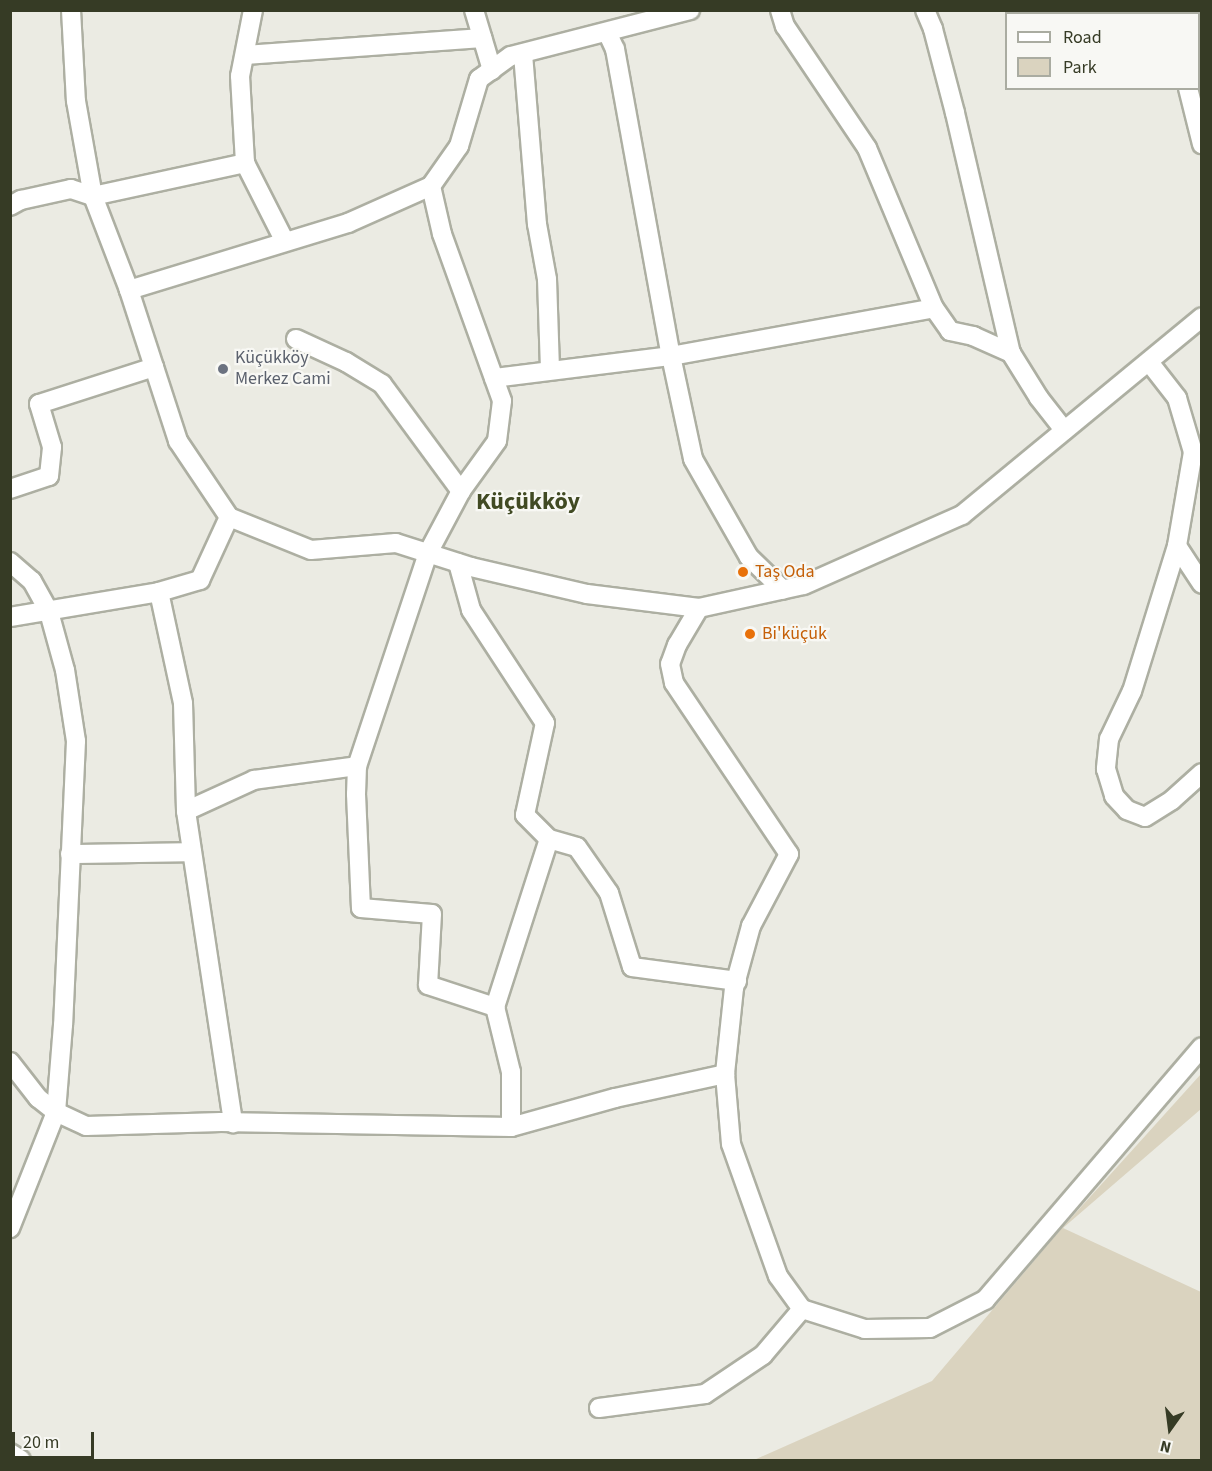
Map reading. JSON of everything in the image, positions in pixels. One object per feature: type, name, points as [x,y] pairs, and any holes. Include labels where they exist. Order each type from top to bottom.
[{"type":"street","points":[[71,10],[76,101],[93,196],[129,290],[178,441],[229,517],[311,550],[396,543],[458,563],[587,594],[699,608],[804,585],[962,515],[1202,317]]},
{"type":"street","points":[[253,10],[240,76],[245,163],[284,240]]},
{"type":"street","points":[[474,10],[492,70]]},
{"type":"street","points":[[129,290],[284,240],[348,223],[431,186],[459,146],[479,80],[511,56],[690,10]]},
{"type":"street","points":[[780,10],[785,26],[867,148],[933,308],[950,330],[973,336],[1011,353]]},
{"type":"street","points":[[926,10],[955,113],[1011,353],[1039,398],[1064,430]]},
{"type":"street","points":[[608,32],[615,50],[671,356],[693,459],[749,557],[783,590]]},
{"type":"street","points":[[245,55],[482,38]]},
{"type":"street","points":[[523,54],[537,224],[547,279],[550,370]]},
{"type":"street","points":[[1188,90],[1202,144]]},
{"type":"street","points":[[10,206],[21,201],[71,189],[93,196],[245,163]]},
{"type":"street","points":[[431,186],[442,234],[502,401],[497,441],[461,491],[428,554],[357,766],[361,908],[432,914],[428,985],[495,1007]]},
{"type":"street","points":[[494,378],[671,356],[933,308]]},
{"type":"street","points":[[296,339],[346,362],[382,384],[461,491]]},
{"type":"street","points":[[1149,362],[1177,398],[1194,452],[1177,546],[1132,692],[1109,739],[1106,769],[1114,796],[1127,810],[1145,817],[1172,800],[1202,773]]},
{"type":"street","points":[[10,489],[49,476],[52,447],[39,404],[154,367]]},
{"type":"street","points":[[10,617],[159,592],[200,580],[229,517]]},
{"type":"street","points":[[1177,546],[1202,584]]},
{"type":"street","points":[[10,562],[32,581],[50,612],[65,670],[76,741],[63,1025],[56,1112],[10,1228]]},
{"type":"street","points":[[458,563],[471,610],[545,723],[525,814],[549,838],[577,847],[609,893],[632,967],[737,981]]},
{"type":"street","points":[[159,592],[183,703],[186,811],[233,1123]]},
{"type":"street","points":[[699,608],[676,645],[670,664],[674,683],[789,854],[751,926],[737,981],[725,1074],[731,1144],[778,1276],[802,1309],[865,1329],[930,1328],[985,1300],[1202,1047]]},
{"type":"street","points":[[186,811],[254,780],[357,766]]},
{"type":"street","points":[[511,1126],[511,1072],[495,1007],[549,838]]},
{"type":"street","points":[[70,854],[192,852]]},
{"type":"street","points":[[10,1062],[38,1098],[56,1112],[86,1126],[233,1123],[511,1126],[615,1098],[725,1074]]},
{"type":"street","points":[[599,1408],[705,1394],[763,1355],[802,1309]]},
{"type":"street","points":[[10,1453],[21,1461]]},
{"type":"green space","points":[[1201,1074],[1201,1109],[1063,1228],[1201,1292],[1201,1460],[754,1460],[932,1381],[1062,1228]]},
{"type":"place","name":"Küçükköy Merkez Cami","points":[[223,369]]},
{"type":"place","name":"Taş Oda","points":[[743,572]]},
{"type":"place","name":"Bi'küçük","points":[[750,634]]},
{"type":"district","name":"Küçükköy","points":[[528,502]]}]
